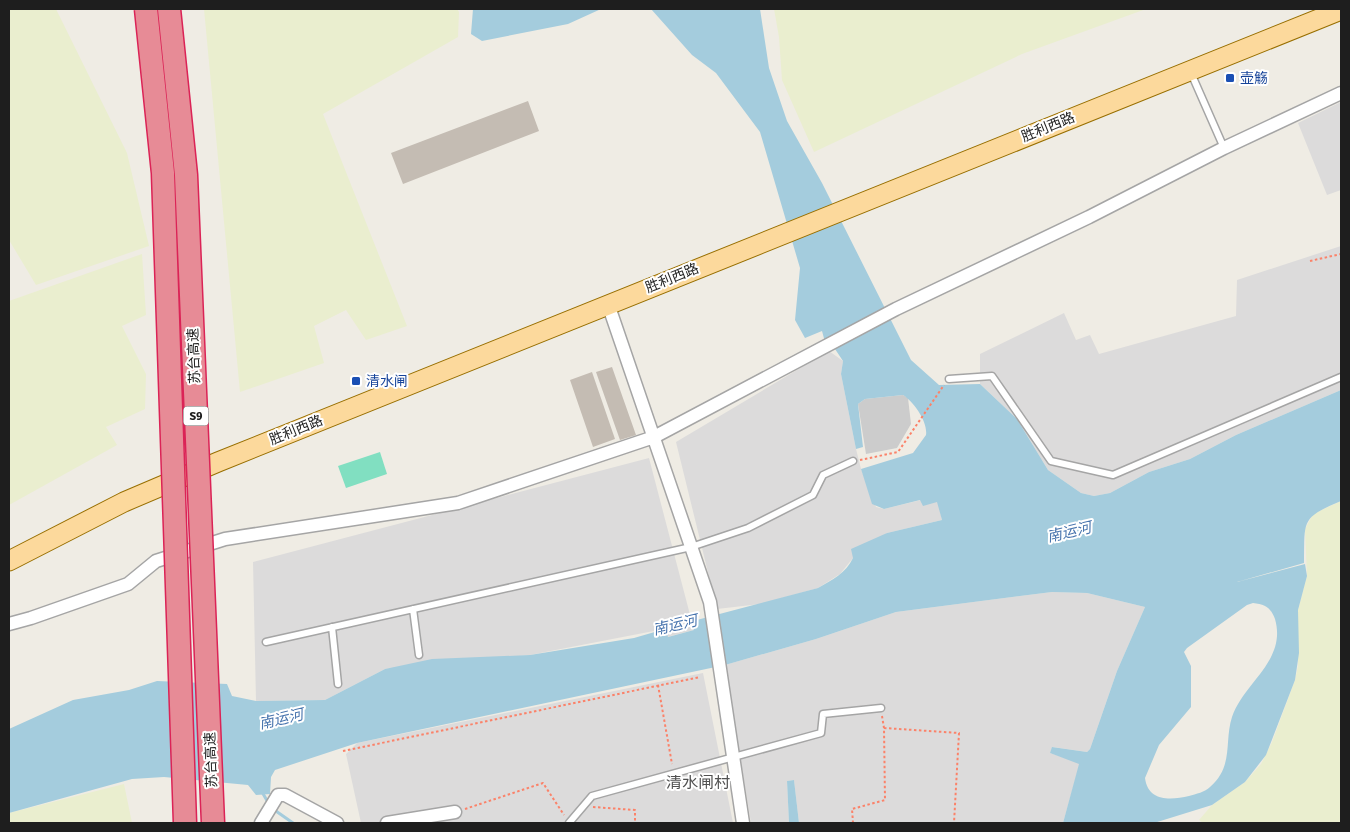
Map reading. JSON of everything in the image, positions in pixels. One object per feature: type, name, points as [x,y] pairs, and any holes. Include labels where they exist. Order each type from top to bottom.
[{"type":"highway","name":"苏台高速","points":[[146,9],[164,173],[185,823]]},
{"type":"highway","name":"苏台高速","points":[[169,9],[186,175],[213,823]]},
{"type":"main road","name":"胜利西路","points":[[9,561],[124,502],[209,466],[610,309],[1192,76],[1341,10]]},
{"type":"main road","name":"胜利西路","points":[[1192,76],[1341,23]]},
{"type":"main road","name":"胜利西路","points":[[9,575],[131,513],[610,309]]},
{"type":"street","points":[[9,624],[128,584],[156,561],[225,539],[458,503],[654,437],[821,347],[1089,217],[1224,148],[1341,93]]},
{"type":"street","points":[[610,309],[710,602],[743,823]]},
{"type":"street","points":[[264,817],[278,795],[285,795],[337,823]]},
{"type":"street","points":[[387,823],[455,812]]},
{"type":"lane","points":[[1192,76],[1224,148]]},
{"type":"lane","points":[[949,379],[992,376],[1051,461],[1113,474],[1341,378]]},
{"type":"lane","points":[[266,642],[691,547],[748,528],[813,495],[822,475],[852,461]]},
{"type":"lane","points":[[413,609],[419,656]]},
{"type":"lane","points":[[332,627],[338,684]]},
{"type":"lane","points":[[569,823],[592,796],[821,734],[824,714],[880,708]]},
{"type":"path","points":[[1310,261],[1341,254]]},
{"type":"path","points":[[852,461],[898,452],[916,423],[949,379]]},
{"type":"path","points":[[343,751],[700,677]]},
{"type":"path","points":[[658,685],[674,774]]},
{"type":"path","points":[[853,823],[852,809],[884,800],[884,728],[880,708]]},
{"type":"path","points":[[884,728],[959,733],[954,823]]},
{"type":"path","points":[[455,812],[543,783],[569,823]]},
{"type":"path","points":[[584,806],[635,810],[635,823]]},
{"type":"shaded area","points":[[1341,102],[1341,190],[1327,195],[1298,123]]},
{"type":"shaded area","points":[[1341,246],[1341,390],[1236,435],[1190,459],[1149,472],[1110,493],[1094,496],[1081,493],[1048,470],[1017,419],[980,384],[980,354],[1064,313],[1076,340],[1090,335],[1099,354],[1236,316],[1237,280]]},
{"type":"shaded area","points":[[829,351],[843,361],[841,374],[856,449],[861,469],[876,507],[884,509],[921,500],[938,502],[942,520],[887,533],[853,558],[840,574],[818,588],[760,604],[717,609],[676,442]]},
{"type":"shaded area","points":[[903,395],[908,398],[911,424],[897,448],[866,454],[858,404],[865,399]]},
{"type":"shaded area","points":[[649,458],[694,630],[667,637],[664,629],[530,655],[385,669],[325,700],[256,701],[253,562]]},
{"type":"shaded area","points":[[1052,592],[1087,593],[1145,607],[1117,671],[1090,749],[1087,752],[1053,747],[1050,753],[1080,763],[1063,823],[799,823],[794,780],[787,781],[789,823],[751,823],[725,665],[816,639],[896,612]]},
{"type":"shaded area","points":[[703,673],[733,823],[361,823],[346,754],[357,743]]},
{"type":"green space","points":[[9,9],[56,9],[127,153],[149,246],[36,285],[9,240]]},
{"type":"green space","points":[[204,9],[457,9],[459,12],[458,37],[323,114],[407,326],[366,340],[346,310],[314,326],[324,363],[240,392]]},
{"type":"green space","points":[[774,9],[1146,9],[1022,54],[814,152],[782,80],[779,37]]},
{"type":"green space","points":[[142,254],[146,315],[122,326],[146,374],[145,409],[106,427],[117,445],[9,505],[9,301]]},
{"type":"green space","points":[[380,452],[387,474],[346,488],[338,466]]},
{"type":"green space","points":[[1341,501],[1341,823],[1203,823],[1199,820],[1212,805],[1245,782],[1261,764],[1272,742],[1295,680],[1298,666],[1298,610],[1307,576],[1305,529],[1313,514]]},
{"type":"green space","points":[[124,784],[132,823],[9,823],[9,813]]},
{"type":"water","points":[[473,9],[601,9],[568,24],[482,41],[471,34]]},
{"type":"water","name":"南运河","points":[[651,9],[760,9],[769,68],[787,121],[822,183],[911,360],[939,385],[980,384],[1017,419],[1048,470],[1081,493],[1094,496],[1110,493],[1149,472],[1190,459],[1236,435],[1341,390],[1341,501],[1318,512],[1308,523],[1304,538],[1304,563],[1237,582],[1305,564],[1307,576],[1298,610],[1299,653],[1295,680],[1266,755],[1245,782],[1212,805],[1154,823],[1063,823],[1079,764],[1050,753],[1052,747],[1087,752],[1090,749],[1117,671],[1145,607],[1087,593],[1052,592],[896,612],[816,639],[725,665],[357,743],[275,770],[271,777],[270,794],[256,795],[248,785],[164,777],[132,779],[9,813],[9,729],[73,700],[129,690],[157,681],[227,684],[232,696],[256,701],[325,700],[385,669],[432,659],[530,655],[634,638],[665,629],[668,637],[694,630],[693,621],[818,588],[847,568],[853,558],[851,549],[887,533],[942,520],[937,502],[923,506],[920,500],[884,509],[872,504],[861,469],[913,453],[926,435],[923,418],[916,407],[903,395],[865,399],[858,404],[863,447],[856,449],[841,374],[843,361],[829,340],[825,342],[822,331],[805,338],[795,320],[800,268],[760,132],[716,73],[692,55]],"holes":[[[1257,604],[1269,609],[1275,619],[1277,634],[1275,647],[1270,659],[1245,693],[1232,717],[1227,754],[1218,779],[1206,790],[1189,796],[1161,798],[1155,795],[1147,786],[1145,778],[1159,745],[1191,707],[1191,666],[1184,652],[1247,605]]]},
{"type":"water","points":[[794,780],[799,823],[789,823],[787,781]]},
{"type":"building","points":[[528,101],[539,131],[403,184],[391,153]]},
{"type":"building","points":[[612,367],[636,435],[620,440],[596,372]]},
{"type":"building","points":[[592,372],[615,439],[593,447],[570,380]]},
{"type":"waterway","points":[[262,792],[269,804]]},
{"type":"waterway","points":[[273,809],[293,823]]},
{"type":"place","name":"壶觞","points":[[1230,78]]},
{"type":"place","name":"清水闸","points":[[356,381]]},
{"type":"district","name":"清水闸村","points":[[698,783]]}]
